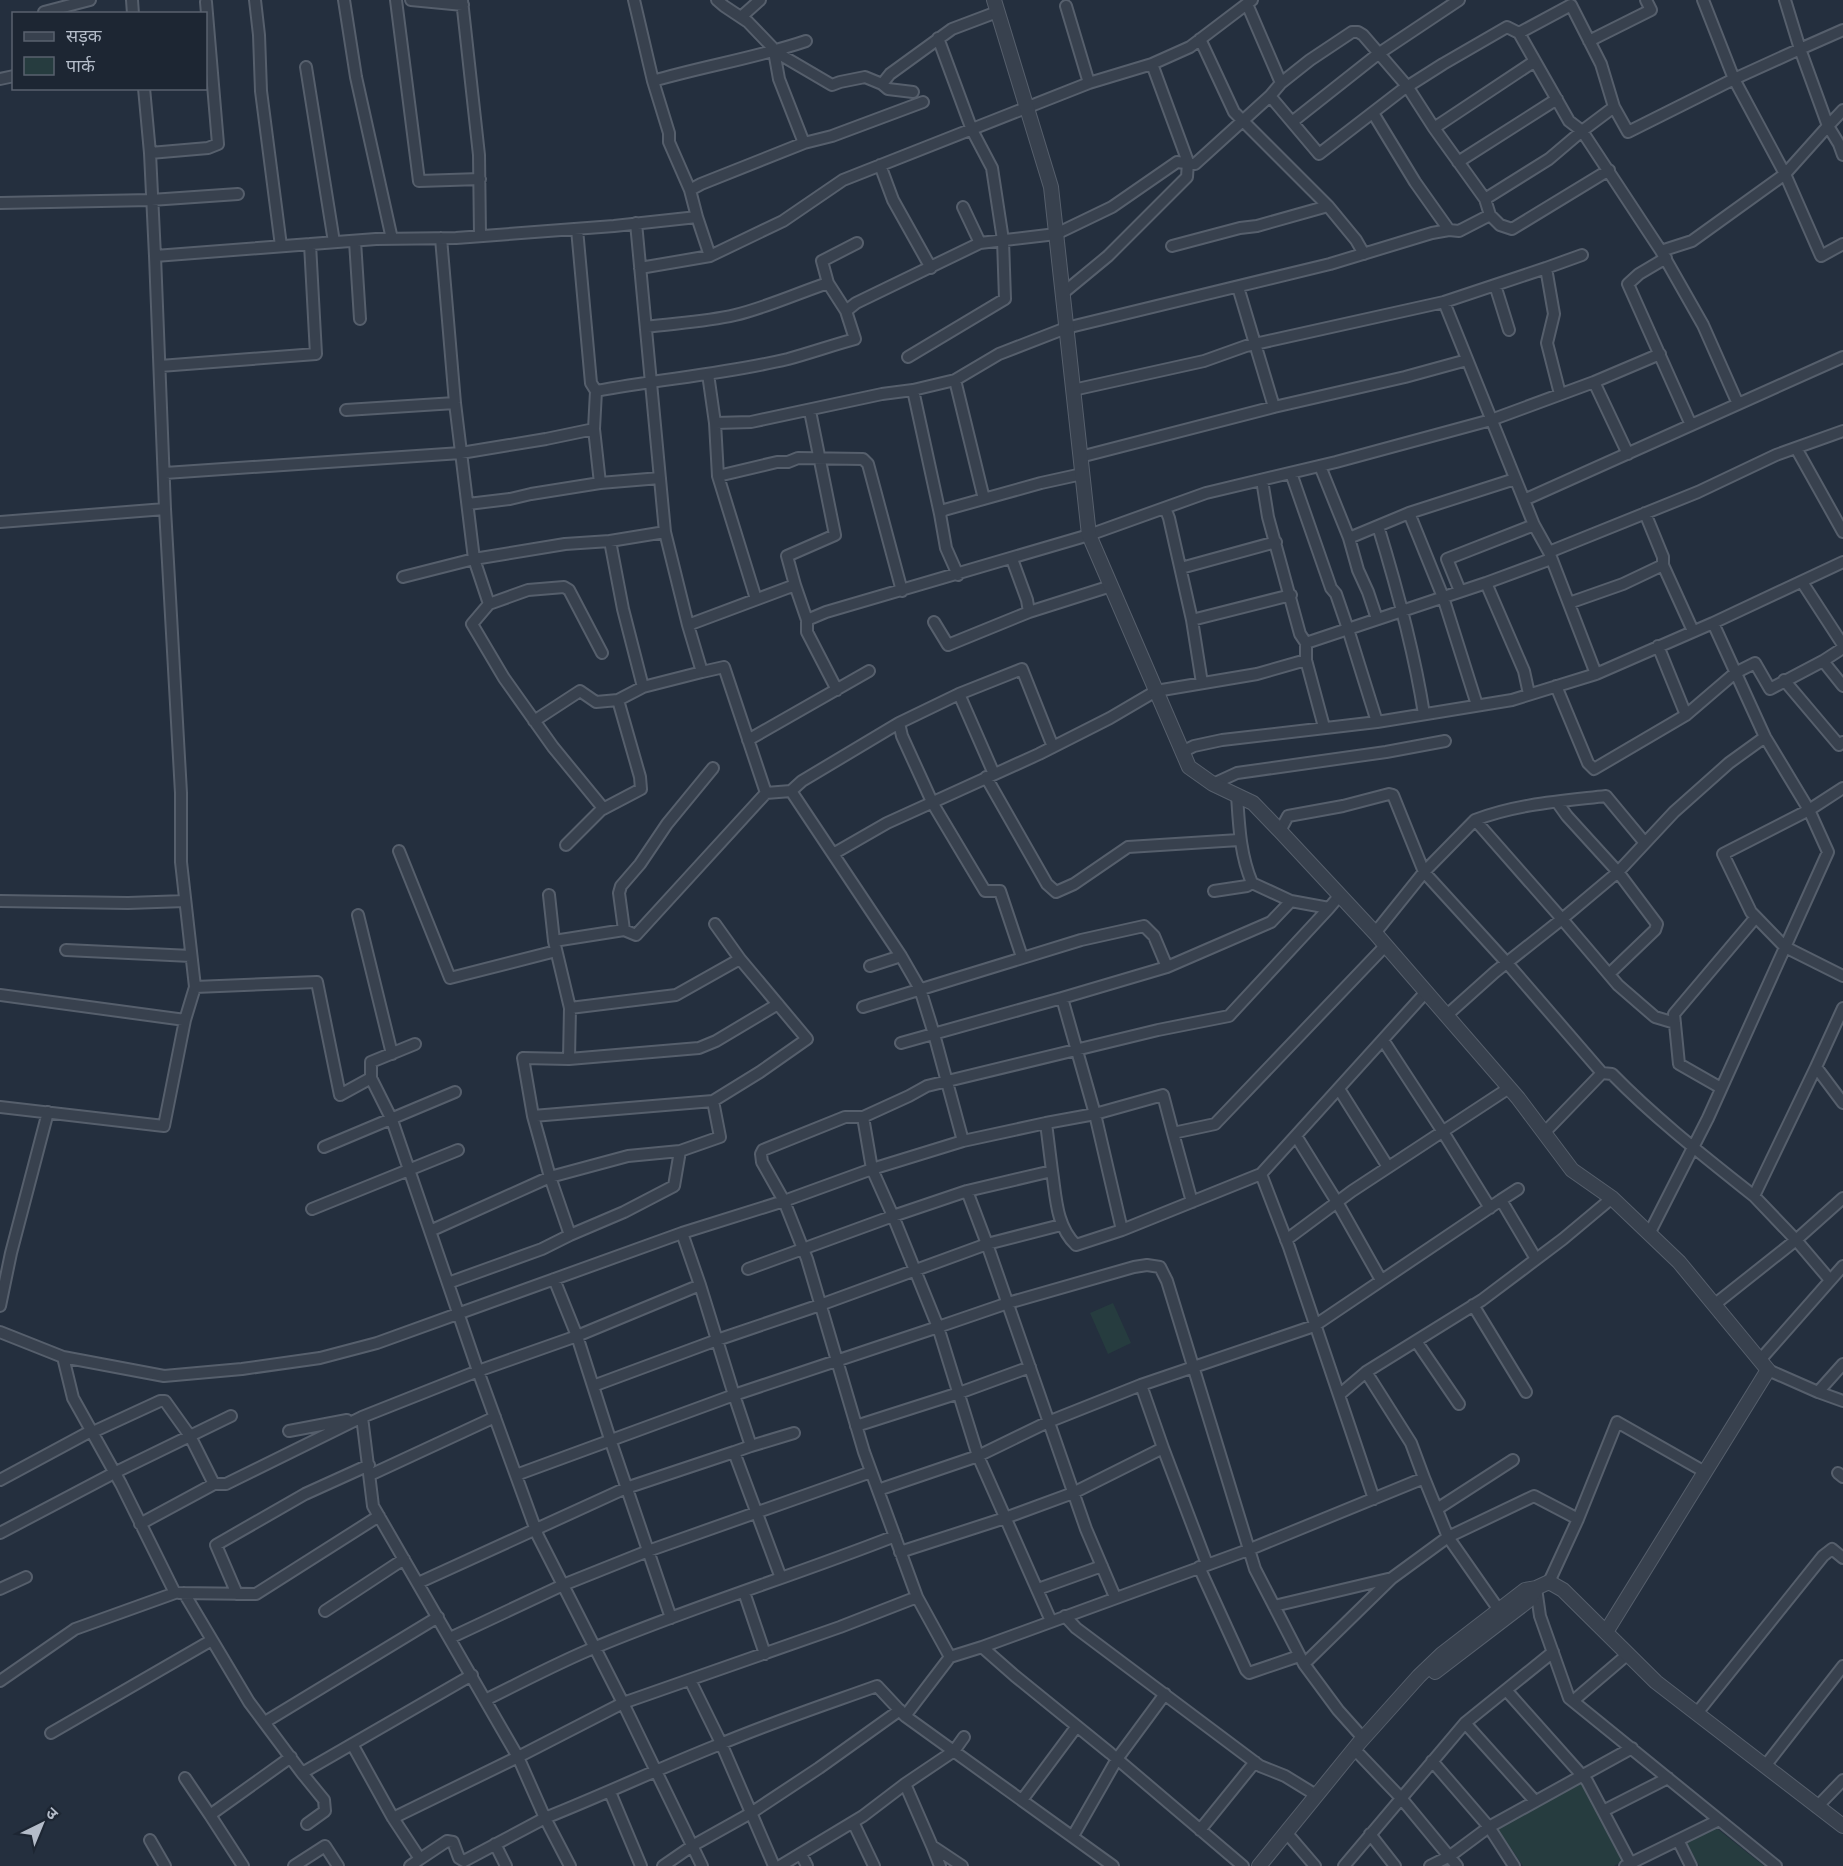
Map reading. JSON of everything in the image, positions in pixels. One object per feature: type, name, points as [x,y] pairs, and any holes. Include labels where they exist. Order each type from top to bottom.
[{"type":"street","points":[[48,12],[90,0]]},
{"type":"street","points":[[255,0],[261,91],[282,246]]},
{"type":"street","points":[[344,0],[356,77],[392,239]]},
{"type":"street","points":[[396,0],[419,181],[480,179]]},
{"type":"street","points":[[411,0],[462,3],[479,155],[480,237]]},
{"type":"street","points":[[634,0],[653,81],[669,133],[669,142],[690,190],[710,256]]},
{"type":"street","points":[[717,0],[760,33],[774,51],[832,85],[865,77],[888,89],[913,92]]},
{"type":"street","points":[[741,17],[760,0]]},
{"type":"street","points":[[1292,122],[1378,54],[1459,0]]},
{"type":"street","points":[[1590,41],[1651,10],[1646,0]]},
{"type":"street","points":[[1703,0],[1734,79],[1785,174],[1821,256],[1843,244]]},
{"type":"street","points":[[1789,1],[1800,49],[1828,126],[1843,155]]},
{"type":"street","points":[[206,2],[207,12]]},
{"type":"street","points":[[640,268],[710,256],[783,221],[843,180],[1089,83],[1152,64],[1190,47],[1249,2],[1281,83]]},
{"type":"street","points":[[1519,33],[1573,2],[1601,64],[1614,107],[1628,132],[1734,79],[1843,30]]},
{"type":"street","points":[[882,84],[890,74],[938,38],[995,6],[1051,187],[1089,535],[1189,767],[1213,784],[1253,802],[1376,933],[1509,1088],[1572,1170],[1612,1198],[1679,1262],[1764,1365],[1818,1392],[1843,1401]]},
{"type":"street","points":[[1066,6],[1089,83]]},
{"type":"street","points":[[150,153],[208,148],[218,144],[207,14]]},
{"type":"street","points":[[1270,96],[1319,154],[1407,86],[1507,27],[1519,33],[1569,121],[1582,131],[1663,255],[1703,325],[1738,404]]},
{"type":"street","points":[[846,311],[856,303],[980,243],[1056,234],[1112,207],[1177,162],[1195,164],[1270,96],[1281,83],[1352,32],[1363,35],[1407,86],[1485,199],[1490,215],[1500,225],[1512,230],[1609,170]]},
{"type":"street","points":[[908,357],[1005,299],[1003,240],[992,168],[972,130],[938,38]]},
{"type":"street","points":[[1200,39],[1234,112],[1328,206],[1356,240],[1364,254]]},
{"type":"street","points":[[653,81],[806,41]]},
{"type":"street","points":[[774,51],[779,79],[804,143]]},
{"type":"street","points":[[1434,128],[1535,61]]},
{"type":"street","points":[[1062,294],[1108,256],[1187,177],[1188,162],[1152,64]]},
{"type":"street","points":[[306,67],[334,242]]},
{"type":"street","points":[[0,1107],[164,1126],[185,1020],[195,987],[181,862],[181,793],[165,509],[150,153],[144,90]]},
{"type":"street","points":[[1458,162],[1557,99]]},
{"type":"street","points":[[690,190],[804,143],[832,136],[923,102]]},
{"type":"street","points":[[1485,199],[1549,159],[1614,107]]},
{"type":"street","points":[[1691,425],[1628,284],[1663,255],[1692,241],[1785,174],[1843,110]]},
{"type":"street","points":[[1373,113],[1415,182],[1449,230]]},
{"type":"street","points":[[880,165],[893,200],[931,267]]},
{"type":"street","points":[[0,203],[151,200],[238,194]]},
{"type":"street","points":[[1172,246],[1328,206]]},
{"type":"street","points":[[963,207],[980,243]]},
{"type":"street","points":[[715,423],[752,422],[955,380],[999,354],[1066,328],[1330,264],[1432,233],[1459,231],[1490,215]]},
{"type":"street","points":[[155,256],[334,242],[480,237],[697,217]]},
{"type":"street","points":[[636,223],[665,532],[702,672]]},
{"type":"street","points":[[577,229],[591,382],[596,391],[594,429],[600,483]]},
{"type":"street","points":[[441,238],[455,403],[474,559],[489,604]]},
{"type":"street","points":[[355,241],[360,319]]},
{"type":"street","points":[[596,391],[708,374],[789,358],[855,339],[846,311],[828,283],[822,261],[857,243]]},
{"type":"street","points":[[160,366],[316,354],[310,244]]},
{"type":"street","points":[[1072,390],[1204,361],[1254,344],[1444,302],[1582,255]]},
{"type":"street","points":[[1546,268],[1554,314],[1547,343],[1560,394]]},
{"type":"street","points":[[646,327],[699,322],[737,315],[828,283]]},
{"type":"street","points":[[1495,285],[1509,330]]},
{"type":"street","points":[[1238,287],[1274,406]]},
{"type":"street","points":[[1444,302],[1534,525],[1550,555],[1596,674]]},
{"type":"street","points":[[807,620],[826,612],[1089,535],[1206,493],[1320,466],[1491,420],[1594,382],[1660,354]]},
{"type":"street","points":[[1524,500],[1843,357]]},
{"type":"street","points":[[1080,457],[1274,406],[1405,377],[1467,360]]},
{"type":"street","points":[[708,374],[715,423],[718,476],[756,599]]},
{"type":"street","points":[[955,380],[984,499]]},
{"type":"street","points":[[1594,382],[1628,454]]},
{"type":"street","points":[[914,390],[946,548],[958,575]]},
{"type":"street","points":[[346,410],[455,403]]},
{"type":"street","points":[[810,411],[835,535],[787,556],[807,620],[807,632],[837,690]]},
{"type":"street","points":[[165,473],[461,453],[594,429]]},
{"type":"street","points":[[1306,643],[1486,583],[1698,492],[1776,455],[1843,431]]},
{"type":"street","points":[[1796,448],[1843,532]]},
{"type":"street","points":[[718,476],[798,458],[863,459],[868,464],[902,591]]},
{"type":"street","points":[[1320,466],[1349,538],[1358,570],[1377,619]]},
{"type":"street","points":[[1291,473],[1331,588],[1336,594],[1377,722]]},
{"type":"street","points":[[940,514],[944,510],[1082,474]]},
{"type":"street","points":[[468,504],[600,483],[660,478]]},
{"type":"street","points":[[1349,538],[1409,513],[1515,479]]},
{"type":"street","points":[[1262,480],[1268,517],[1300,634],[1306,643],[1306,660],[1324,727]]},
{"type":"street","points":[[1165,508],[1192,620],[1202,683]]},
{"type":"street","points":[[0,522],[165,509]]},
{"type":"street","points":[[1409,513],[1443,597],[1477,705]]},
{"type":"street","points":[[1646,513],[1663,557],[1663,565],[1693,631]]},
{"type":"street","points":[[1460,591],[1447,559],[1534,525]]},
{"type":"street","points":[[1378,526],[1403,610],[1424,714]]},
{"type":"street","points":[[403,577],[474,559],[565,544],[610,541],[665,532]]},
{"type":"street","points":[[610,541],[623,609],[643,687]]},
{"type":"street","points":[[1181,568],[1276,542]]},
{"type":"street","points":[[1012,559],[1029,612]]},
{"type":"street","points":[[1182,752],[1194,746],[1222,740],[1377,722],[1512,700],[1596,674],[1713,623],[1843,562]]},
{"type":"street","points":[[1569,603],[1623,584],[1663,565]]},
{"type":"street","points":[[1556,686],[1588,763],[1594,769],[1686,715],[1735,673],[1755,663],[1770,689],[1823,661],[1843,646],[1802,582]]},
{"type":"street","points":[[1486,583],[1524,671],[1529,694]]},
{"type":"street","points":[[688,625],[795,585]]},
{"type":"street","points":[[934,622],[948,645],[1029,612],[1111,586]]},
{"type":"street","points":[[602,653],[568,590],[564,587],[528,590],[489,604],[472,624],[504,678],[534,721],[603,808]]},
{"type":"street","points":[[1192,620],[1291,596]]},
{"type":"street","points":[[1649,1234],[1693,1148],[1828,852],[1809,810],[1765,737],[1713,623]]},
{"type":"street","points":[[1658,646],[1686,715]]},
{"type":"street","points":[[833,854],[887,823],[1053,747],[1156,691],[1257,674],[1306,660]]},
{"type":"street","points":[[1823,661],[1843,686]]},
{"type":"street","points":[[534,721],[580,692],[596,702],[618,700],[643,687],[724,667],[766,794]]},
{"type":"street","points":[[399,851],[450,978],[555,946],[624,930],[636,935],[766,794],[791,791],[802,781],[899,723],[958,694],[1022,669],[1053,747]]},
{"type":"street","points":[[748,740],[869,671]]},
{"type":"street","points":[[1784,680],[1839,745],[1843,742]]},
{"type":"street","points":[[958,694],[990,776],[1047,884],[1056,892],[1074,884],[1128,847],[1239,840]]},
{"type":"street","points":[[566,845],[603,808],[641,789],[640,777],[618,700]]},
{"type":"street","points":[[899,723],[902,736],[933,802],[985,891],[1000,891],[1022,957]]},
{"type":"street","points":[[1447,1015],[1618,872],[1674,812],[1729,763],[1765,737]]},
{"type":"street","points":[[1213,784],[1237,773],[1386,752],[1445,741]]},
{"type":"street","points":[[624,930],[619,893],[621,886],[640,864],[667,824],[713,768]]},
{"type":"street","points":[[1843,788],[1809,810],[1723,854],[1751,912],[1785,947],[1843,976]]},
{"type":"street","points":[[791,791],[901,956],[920,989],[963,1141]]},
{"type":"street","points":[[1280,831],[1288,816],[1343,806],[1389,794],[1394,795],[1424,872],[1507,963],[1602,1073],[1612,1074],[1638,1101],[1754,1196],[1830,1280]]},
{"type":"street","points":[[1237,795],[1239,840],[1252,883],[1291,901],[1329,908]]},
{"type":"street","points":[[1376,933],[1424,872],[1475,820],[1497,812],[1606,796],[1645,843]]},
{"type":"street","points":[[1557,802],[1618,872],[1657,924],[1655,930],[1609,974]]},
{"type":"street","points":[[1475,820],[1618,985],[1655,1017],[1675,1023]]},
{"type":"street","points":[[1214,891],[1247,886],[1252,883]]},
{"type":"street","points":[[549,895],[555,946],[570,1008],[569,1059]]},
{"type":"street","points":[[950,1657],[917,1597],[900,1552],[856,1426],[803,1249],[784,1201],[762,1162],[763,1150],[845,1117],[863,1117],[927,1086],[1158,1030],[1229,1016],[1340,895]]},
{"type":"street","points":[[0,901],[128,903],[185,901]]},
{"type":"street","points":[[901,1043],[1167,967],[1271,922],[1291,901]]},
{"type":"street","points":[[358,915],[392,1054]]},
{"type":"street","points":[[1721,1088],[1679,1064],[1674,1014],[1756,917]]},
{"type":"street","points":[[534,1116],[713,1101],[807,1039],[740,959],[715,924]]},
{"type":"street","points":[[863,1007],[1022,957],[1081,940],[1144,926],[1154,936],[1167,967]]},
{"type":"street","points":[[1173,1134],[1215,1124],[1386,945]]},
{"type":"street","points":[[66,950],[191,956]]},
{"type":"street","points":[[870,966],[901,956]]},
{"type":"street","points":[[570,1008],[676,995],[740,959]]},
{"type":"street","points":[[195,987],[317,982],[340,1095],[371,1078]]},
{"type":"street","points":[[1046,1123],[1061,1225],[1068,1238],[1076,1245],[1122,1230],[1262,1174],[1426,992]]},
{"type":"street","points":[[0,995],[185,1020]]},
{"type":"street","points":[[1062,998],[1095,1114],[1122,1230]]},
{"type":"street","points":[[570,1234],[550,1178],[534,1116],[523,1058],[569,1059],[699,1048],[716,1041],[778,1004]]},
{"type":"street","points":[[1754,1196],[1843,1008]]},
{"type":"street","points":[[1383,1040],[1490,1208]]},
{"type":"street","points":[[416,1044],[371,1062],[371,1078],[392,1120],[478,1371],[536,1530],[702,1866]]},
{"type":"street","points":[[1816,1067],[1843,1103]]},
{"type":"street","points":[[1545,1132],[1602,1073]]},
{"type":"street","points":[[1286,1240],[1388,1167],[1509,1088]]},
{"type":"street","points":[[1339,1089],[1388,1167]]},
{"type":"street","points":[[324,1147],[455,1092]]},
{"type":"street","points":[[0,1332],[63,1358],[164,1376],[242,1369],[320,1358],[377,1343],[682,1233],[784,1201],[872,1169],[963,1141],[1095,1114],[1163,1095],[1192,1202]]},
{"type":"street","points":[[430,1231],[550,1178],[628,1156],[680,1151],[720,1137],[713,1101]]},
{"type":"street","points":[[0,1306],[10,1253],[48,1112]]},
{"type":"street","points":[[863,1117],[872,1169],[938,1327],[978,1456],[1051,1621]]},
{"type":"street","points":[[1296,1136],[1381,1280]]},
{"type":"street","points":[[312,1209],[458,1150]]},
{"type":"street","points":[[448,1283],[542,1249],[570,1234],[624,1212],[674,1186],[680,1151]]},
{"type":"street","points":[[748,1269],[967,1191],[1052,1171]]},
{"type":"street","points":[[1262,1174],[1374,1499]]},
{"type":"street","points":[[878,1491],[978,1456],[1048,1422],[1141,1385],[1314,1326],[1518,1189]]},
{"type":"street","points":[[967,1191],[1073,1493],[1115,1597]]},
{"type":"street","points":[[1339,1395],[1366,1372],[1473,1305],[1563,1239],[1612,1198]]},
{"type":"street","points":[[1714,1305],[1796,1240],[1843,1198]]},
{"type":"street","points":[[1501,1200],[1536,1259]]},
{"type":"street","points":[[592,1386],[987,1244],[1061,1225]]},
{"type":"street","points":[[682,1233],[751,1446]]},
{"type":"street","points":[[516,1475],[734,1395],[1008,1303],[1134,1267],[1147,1265],[1160,1267],[1167,1281],[1255,1569],[1301,1660],[1338,1710],[1363,1738]]},
{"type":"street","points":[[1606,1632],[1705,1472],[1764,1365],[1843,1266]]},
{"type":"street","points":[[554,1279],[577,1336],[671,1618]]},
{"type":"street","points":[[140,1524],[214,1484],[226,1484],[362,1417],[478,1371],[577,1336],[700,1285]]},
{"type":"street","points":[[1473,1305],[1526,1392]]},
{"type":"street","points":[[1416,1341],[1459,1404]]},
{"type":"street","points":[[63,1358],[73,1398],[140,1524],[180,1593],[212,1640],[249,1702],[324,1800],[325,1811],[307,1824]]},
{"type":"street","points":[[1818,1392],[1843,1364]]},
{"type":"street","points":[[856,1426],[959,1394],[1030,1367]]},
{"type":"street","points":[[1366,1372],[1412,1443],[1448,1537],[1499,1610]]},
{"type":"street","points":[[1141,1385],[1203,1566],[1249,1673],[1301,1660],[1392,1578],[1448,1537],[1534,1496],[1578,1519]]},
{"type":"street","points":[[0,1480],[91,1431],[160,1401],[165,1401],[190,1436],[214,1484]]},
{"type":"street","points":[[0,1533],[114,1473],[231,1416]]},
{"type":"street","points":[[289,1431],[362,1417]]},
{"type":"street","points":[[362,1417],[373,1506],[518,1757],[545,1818],[570,1866]]},
{"type":"street","points":[[237,1594],[216,1545],[306,1494],[495,1418]]},
{"type":"street","points":[[1267,1866],[1424,1682],[1528,1600],[1543,1585],[1578,1519],[1617,1422],[1705,1472]]},
{"type":"street","points":[[418,1583],[626,1488],[794,1432]]},
{"type":"street","points":[[900,1552],[1073,1493],[1163,1448]]},
{"type":"street","points":[[734,1452],[781,1578]]},
{"type":"street","points":[[1437,1509],[1513,1460]]},
{"type":"street","points":[[450,1638],[563,1585],[648,1551],[872,1472]]},
{"type":"street","points":[[663,1866],[692,1846],[751,1813],[903,1713],[950,1657],[1248,1550],[1424,1479]]},
{"type":"street","points":[[0,1681],[75,1629],[180,1593],[256,1594],[379,1516]]},
{"type":"street","points":[[485,1700],[595,1647],[895,1536]]},
{"type":"street","points":[[1697,1713],[1823,1556],[1832,1550],[1843,1558]]},
{"type":"street","points":[[326,1611],[404,1559]]},
{"type":"street","points":[[1038,1589],[1102,1566]]},
{"type":"street","points":[[0,1589],[26,1577]]},
{"type":"street","points":[[1274,1606],[1392,1578]]},
{"type":"street","points":[[1543,1585],[1540,1616],[1569,1698],[1776,1866]]},
{"type":"street","points":[[1259,1866],[1363,1738],[1442,1653],[1526,1590],[1543,1585],[1563,1590],[1656,1682],[1843,1826]]},
{"type":"street","points":[[744,1592],[765,1654]]},
{"type":"street","points":[[393,1818],[623,1703],[840,1627],[917,1597]]},
{"type":"street","points":[[1065,1616],[1076,1628],[1260,1766],[1285,1776],[1316,1795]]},
{"type":"street","points":[[265,1722],[438,1617]]},
{"type":"street","points":[[51,1733],[212,1640]]},
{"type":"street","points":[[982,1647],[1244,1866]]},
{"type":"street","points":[[1344,1866],[1465,1723],[1553,1652]]},
{"type":"street","points":[[1573,1701],[1628,1654]]},
{"type":"street","points":[[1765,1766],[1843,1666]]},
{"type":"street","points":[[303,1773],[471,1676]]},
{"type":"street","points":[[690,1680],[721,1743],[774,1866]]},
{"type":"street","points":[[410,1866],[447,1841],[453,1842],[459,1858],[464,1861],[545,1818],[610,1792],[656,1770],[721,1743],[877,1686],[903,1713],[1113,1866]]},
{"type":"street","points":[[1506,1690],[1587,1781],[1629,1865],[1719,1820]]},
{"type":"street","points":[[1073,1836],[1117,1759],[1165,1694]]},
{"type":"street","points":[[1465,1723],[1535,1802]]},
{"type":"street","points":[[1022,1800],[1077,1726]]},
{"type":"street","points":[[780,1866],[853,1822],[954,1751],[964,1737]]},
{"type":"street","points":[[352,1744],[393,1818],[420,1859]]},
{"type":"street","points":[[1430,1866],[1450,1856],[1489,1827],[1632,1748]]},
{"type":"street","points":[[1360,1755],[1401,1798],[1456,1866]]},
{"type":"street","points":[[210,1815],[291,1757]]},
{"type":"street","points":[[1432,1761],[1489,1827],[1514,1866]]},
{"type":"street","points":[[1200,1830],[1255,1762]]},
{"type":"street","points":[[185,1778],[243,1866]]},
{"type":"street","points":[[1603,1811],[1668,1778]]},
{"type":"street","points":[[1817,1807],[1843,1780]]},
{"type":"street","points":[[905,1784],[940,1866]]},
{"type":"street","points":[[610,1792],[641,1866]]},
{"type":"street","points":[[853,1822],[874,1866]]},
{"type":"street","points":[[1370,1834],[1395,1866]]},
{"type":"street","points":[[1291,1838],[1315,1866]]},
{"type":"street","points":[[150,1840],[165,1866]]},
{"type":"street","points":[[1678,1840],[1691,1866]]},
{"type":"street","points":[[495,1845],[506,1866]]},
{"type":"street","points":[[294,1866],[325,1846],[338,1866]]},
{"type":"street","points":[[932,1846],[962,1866]]},
{"type":"street","points":[[801,1854],[807,1866]]},
{"type":"green space","points":[[1113,1303],[1131,1343],[1108,1354],[1090,1313]]},
{"type":"green space","points":[[1582,1781],[1625,1860],[1614,1866],[1523,1866],[1497,1828]]},
{"type":"green space","points":[[1714,1826],[1764,1866],[1699,1866],[1686,1841]]}]
